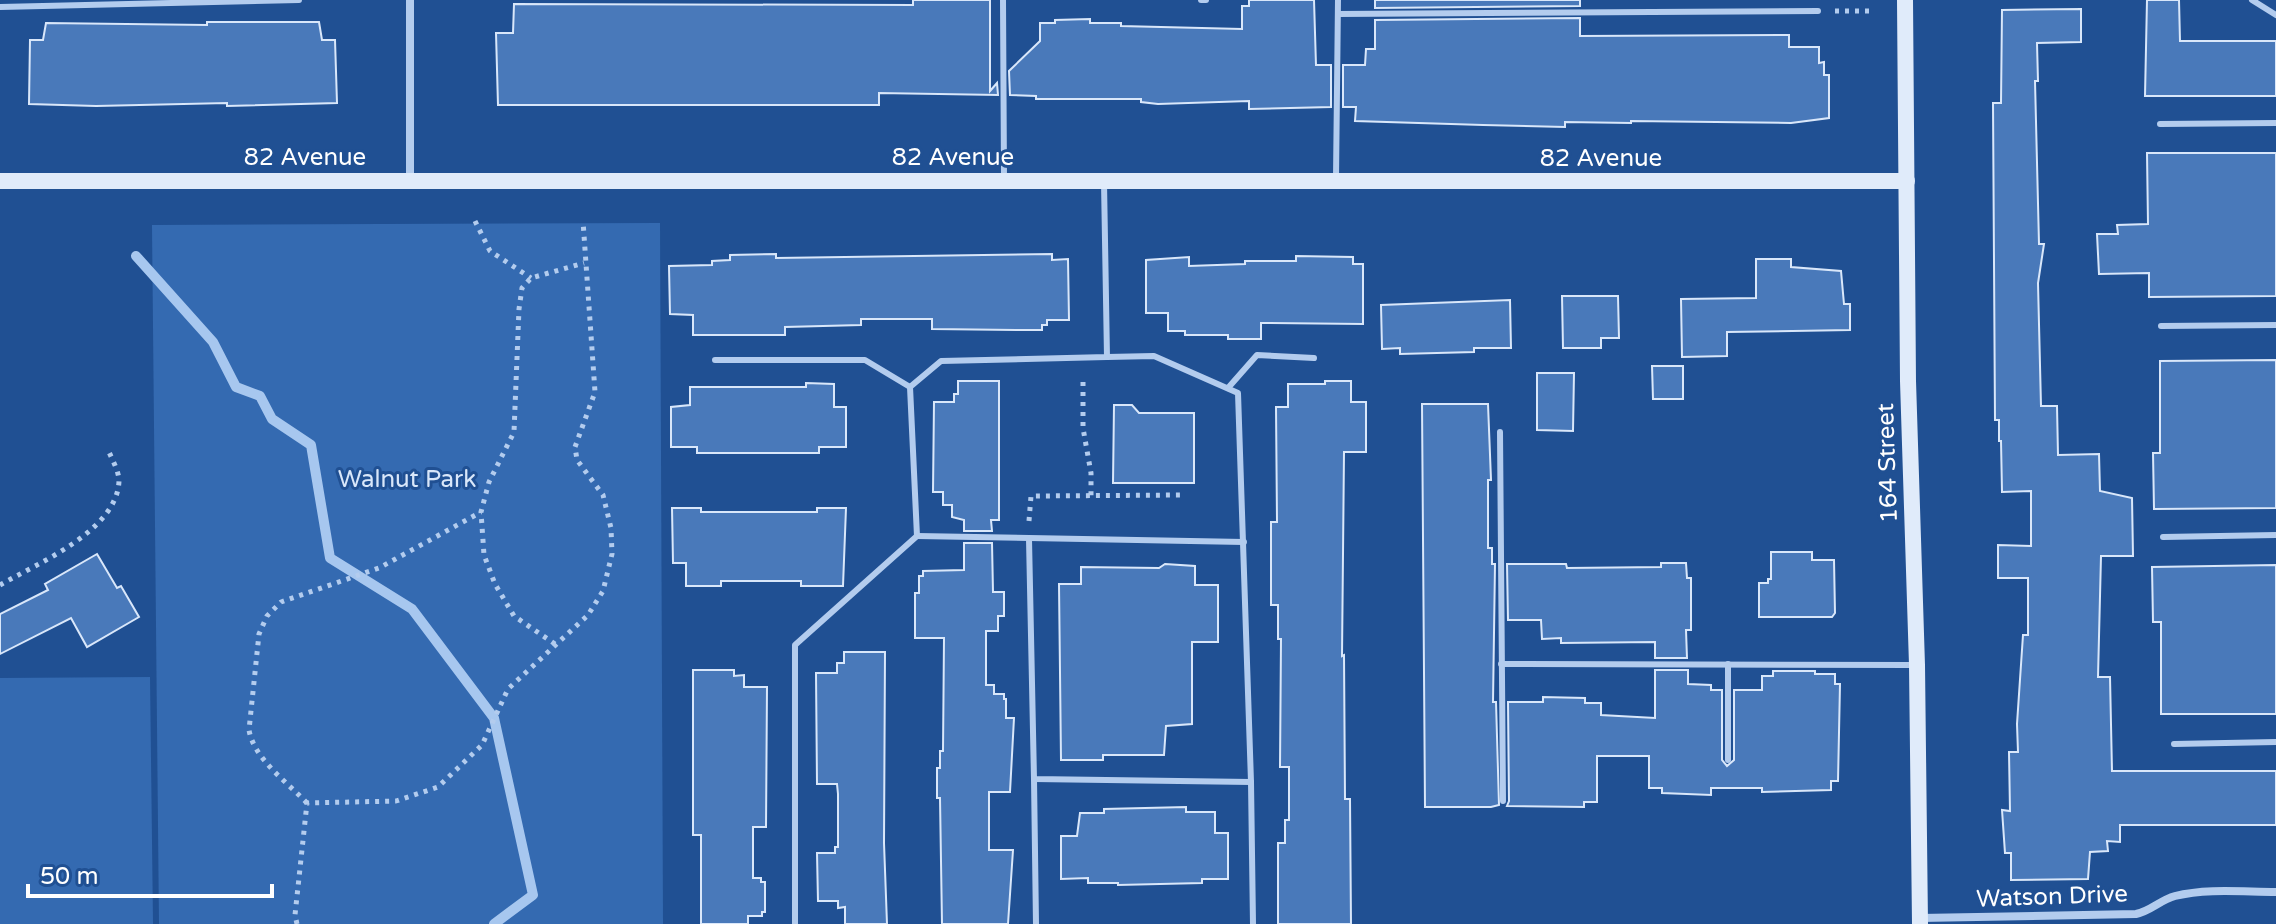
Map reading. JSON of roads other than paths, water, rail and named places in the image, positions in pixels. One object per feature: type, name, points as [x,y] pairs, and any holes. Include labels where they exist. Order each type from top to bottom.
[{"type":"street","points":[[410,0],[410,181]]},
{"type":"street","name":"164 Street","points":[[1905,0],[1908,381],[1917,665],[1920,921]]},
{"type":"street","name":"82 Avenue","points":[[0,181],[1907,181]]},
{"type":"street","name":"Watson Drive","points":[[1920,921],[2136,914],[2152,910],[2164,900],[2182,895],[2276,892]]},
{"type":"lane","points":[[0,7],[299,0]]},
{"type":"lane","points":[[1003,0],[1004,181]]},
{"type":"lane","points":[[1336,182],[1338,0]]},
{"type":"lane","points":[[1748,0],[1748,12]]},
{"type":"lane","points":[[2252,0],[2276,15]]},
{"type":"lane","points":[[1338,14],[1818,11]]},
{"type":"lane","points":[[2160,124],[2276,123]]},
{"type":"lane","points":[[1104,182],[1107,357]]},
{"type":"lane","points":[[2161,326],[2276,325]]},
{"type":"lane","points":[[1228,388],[1257,355],[1314,358]]},
{"type":"lane","points":[[910,387],[941,361],[1154,356],[1238,393],[1253,924]]},
{"type":"lane","points":[[715,360],[865,360],[910,387]]},
{"type":"lane","points":[[910,387],[917,536]]},
{"type":"lane","points":[[1500,432],[1503,801]]},
{"type":"lane","points":[[2163,537],[2276,535]]},
{"type":"lane","points":[[795,924],[795,645],[917,536],[1244,542]]},
{"type":"lane","points":[[1029,539],[1036,924]]},
{"type":"lane","points":[[1501,664],[1917,665]]},
{"type":"lane","points":[[1728,664],[1728,760]]},
{"type":"lane","points":[[2174,744],[2276,742]]},
{"type":"lane","points":[[1034,779],[1251,782]]},
{"type":"waterway","points":[[136,256],[213,342],[236,387],[260,396],[272,419],[311,445],[330,558],[412,609],[494,718],[533,895],[494,924]]},
{"type":"park label","name":"Walnut Park","points":[[407,479]]}]
